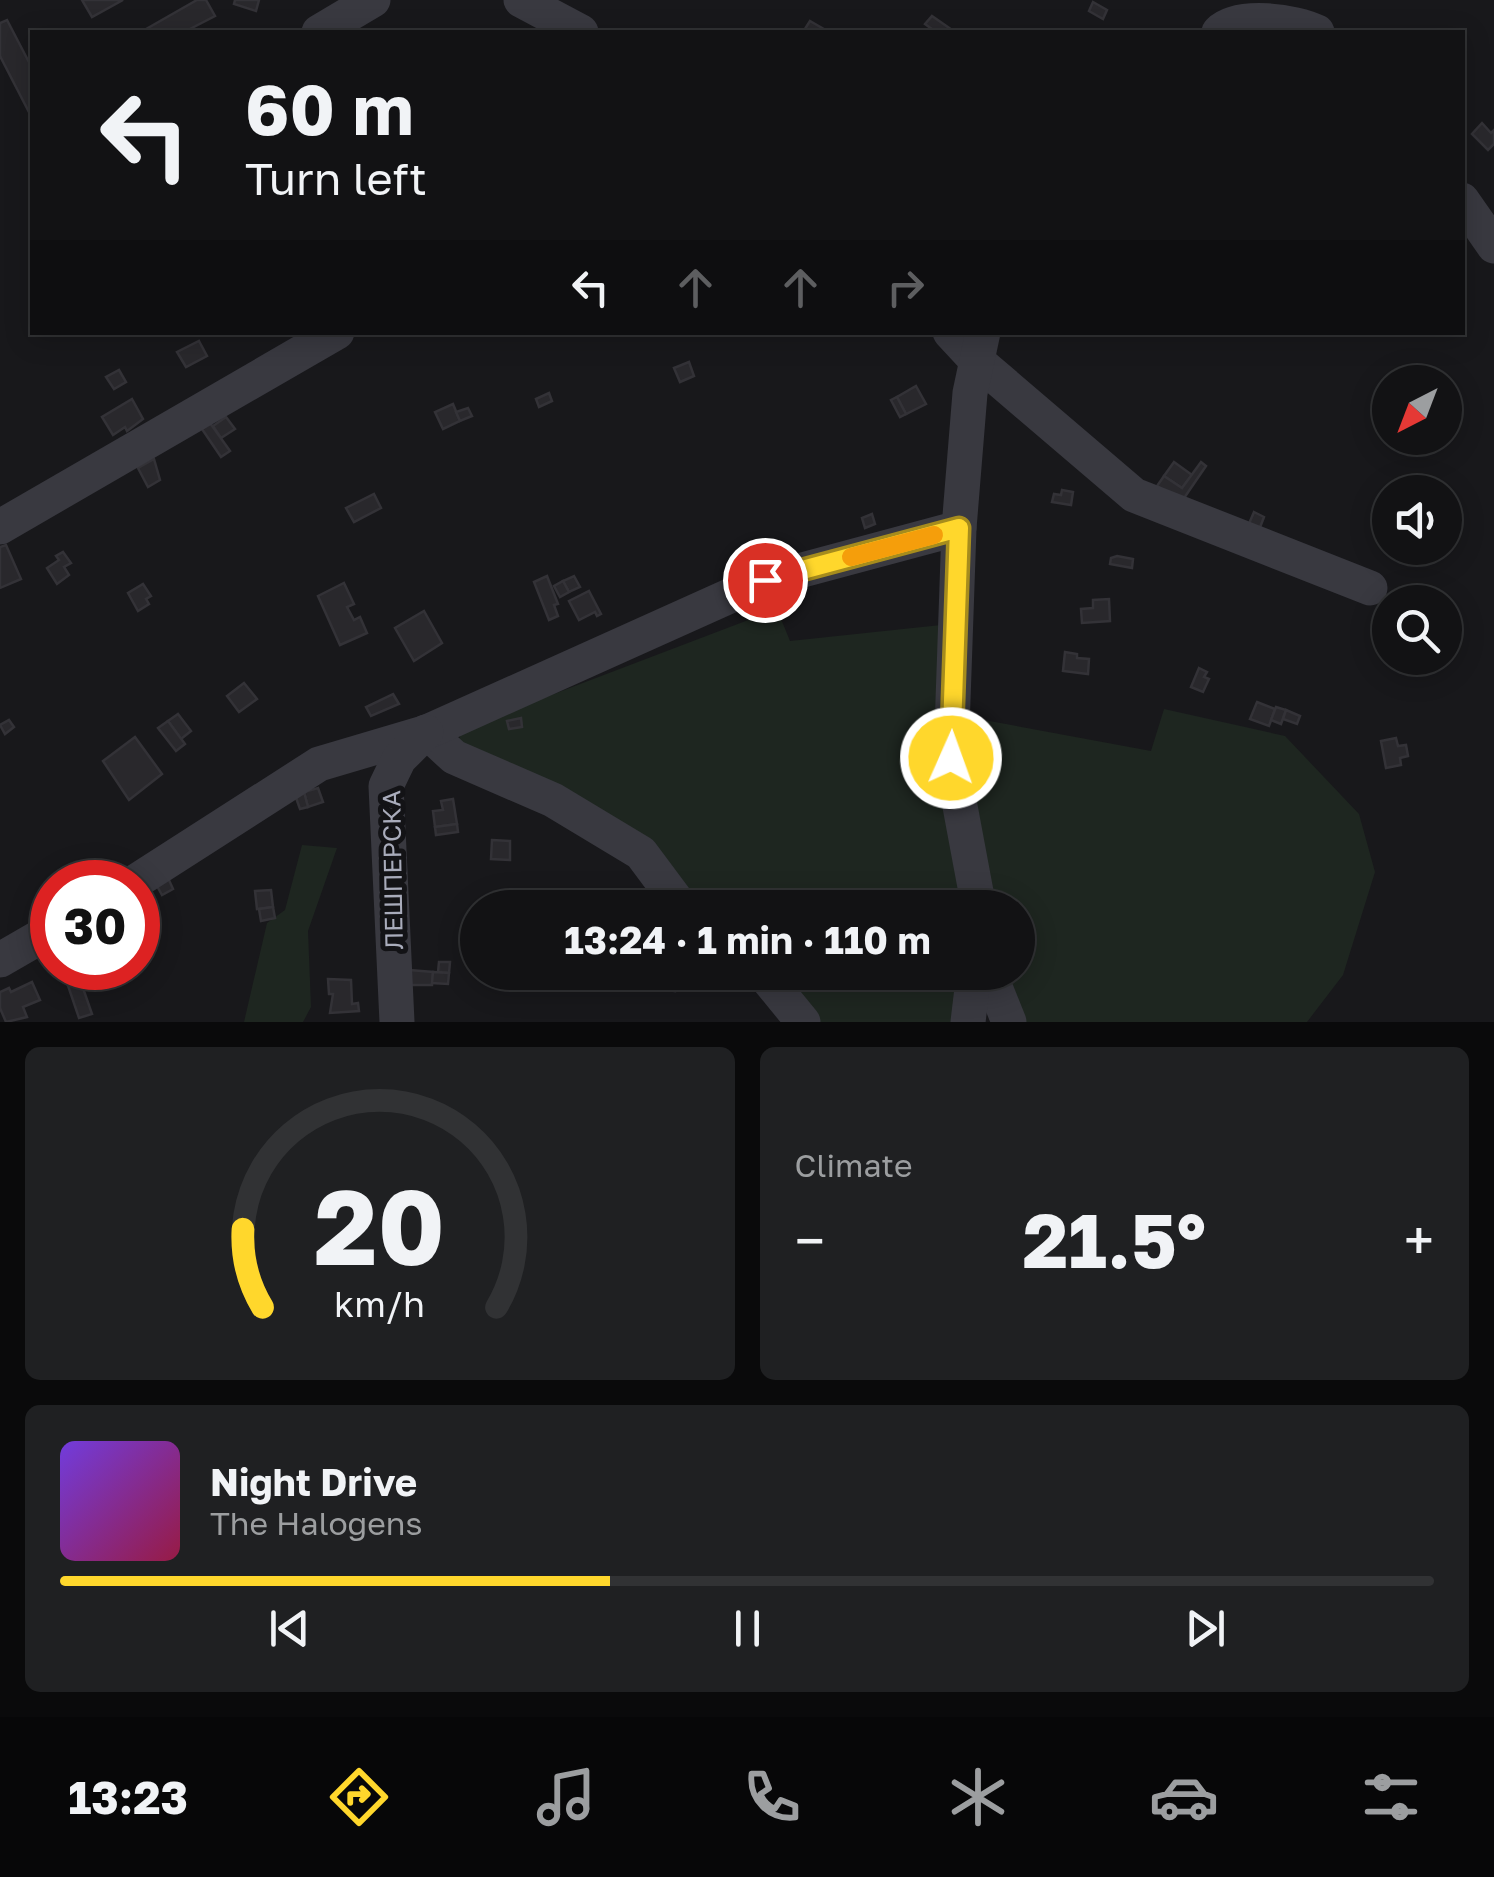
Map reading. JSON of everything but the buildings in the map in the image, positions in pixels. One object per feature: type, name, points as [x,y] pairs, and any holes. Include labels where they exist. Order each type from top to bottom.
[{"type":"street","points":[[323,30],[373,0]]},
{"type":"street","points":[[522,0],[578,30]]},
{"type":"street","points":[[1221,30],[1253,11],[1266,20],[1308,30]]},
{"type":"street","points":[[1465,204],[1494,246]]},
{"type":"street","points":[[0,527],[332,335]]},
{"type":"street","points":[[956,335],[980,346],[1134,496],[1370,588]]},
{"type":"street","points":[[976,890],[951,758],[959,528],[970,393],[980,346]]},
{"type":"street","points":[[160,867],[319,764],[427,732],[765,580],[959,528]]},
{"type":"street","points":[[427,732],[454,757],[553,800],[641,853],[669,890]]},
{"type":"street","name":"ЛЕШПЕРСКА","points":[[396,1022],[386,786],[399,759],[427,732]]},
{"type":"street","points":[[0,960],[30,943]]},
{"type":"street","points":[[777,990],[803,1022]]},
{"type":"street","points":[[968,1022],[972,990]]},
{"type":"street","points":[[996,990],[1009,1022]]},
{"type":"shaded area","points":[[777,609],[790,641],[941,625],[941,712],[1151,751],[1164,709],[1285,736],[1359,814],[1375,872],[1343,975],[1307,1022],[1025,1022],[1009,990],[1035,990],[1035,890],[669,890],[641,853],[454,757],[462,729]]},
{"type":"shaded area","points":[[302,845],[337,848],[308,931],[311,1007],[303,1022],[244,1022],[267,923],[285,910]]},
{"type":"shaded area","points":[[776,990],[972,990],[968,1022],[803,1022]]},
{"type":"slow traffic","points":[[851,557],[934,535]]},
{"type":"route","points":[[765,580],[959,528],[951,758]]}]
